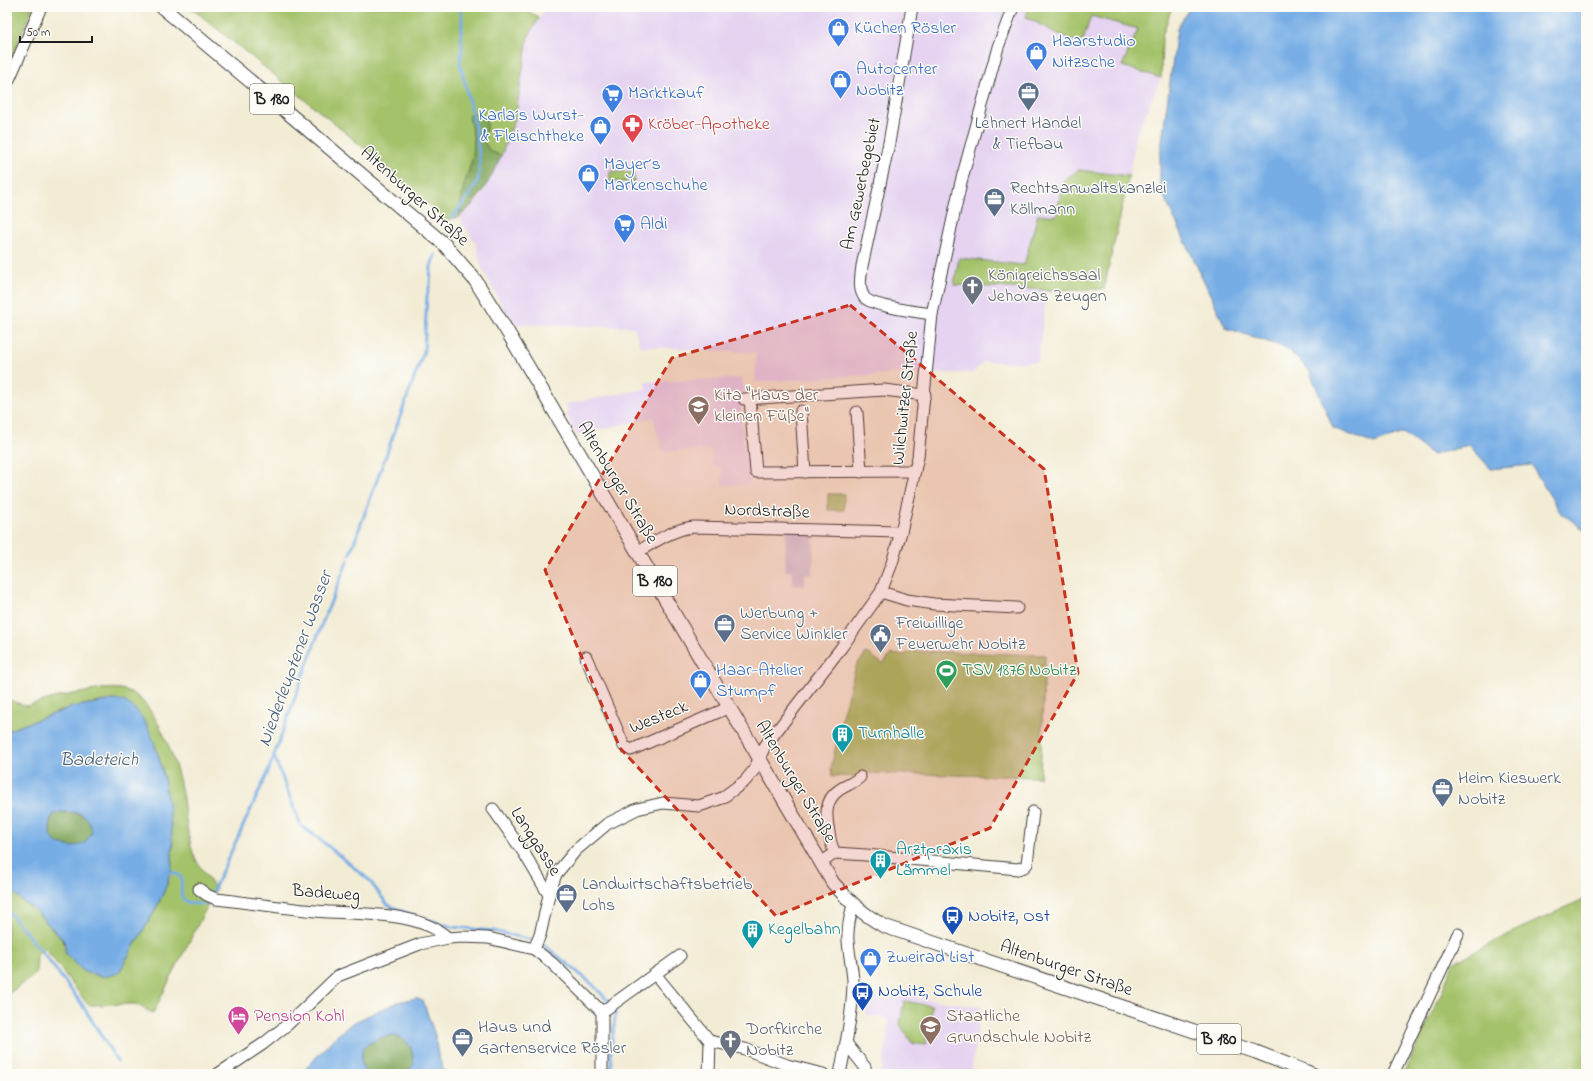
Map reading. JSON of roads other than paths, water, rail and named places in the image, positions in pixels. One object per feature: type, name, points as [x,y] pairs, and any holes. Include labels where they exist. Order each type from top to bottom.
[{"type":"main road","name":"Altenburger Straße","points":[[162,7],[389,196],[449,249],[475,280],[507,331],[833,883],[853,905],[867,916],[884,926],[1256,1052],[1312,1074]]},
{"type":"street","points":[[7,84],[41,7]]},
{"type":"street","name":"Am Gewerbegebiet","points":[[912,7],[889,143],[862,266],[860,284],[864,297],[873,304],[932,314]]},
{"type":"street","name":"Wilchwitzer Straße","points":[[758,757],[841,648],[881,592],[892,563],[901,532],[918,457],[932,314],[961,182],[998,47],[1013,7]]},
{"type":"street","points":[[915,471],[756,472],[747,399],[884,390],[925,395]]},
{"type":"street","points":[[801,412],[805,472]]},
{"type":"street","points":[[857,412],[861,472]]},
{"type":"street","name":"Nordstraße","points":[[637,552],[673,532],[682,528],[693,527],[901,532]]},
{"type":"street","points":[[881,592],[907,600],[934,604],[1017,608]]},
{"type":"street","name":"Westeck","points":[[586,657],[624,746],[631,750],[730,707]]},
{"type":"street","name":"Langgasse","points":[[536,944],[556,874],[576,850],[607,824],[637,809],[663,803],[699,806],[722,798],[745,781],[754,770],[758,757]]},
{"type":"street","points":[[835,853],[831,847],[826,818],[829,802],[838,790],[860,777]]},
{"type":"street","name":"Langgasse","points":[[493,809],[524,853],[549,895]]},
{"type":"street","points":[[821,863],[835,853],[1018,869],[1027,864],[1032,812]]},
{"type":"street","name":"Badeweg","points":[[199,889],[207,896],[216,899],[288,908],[336,913],[369,914],[404,919],[428,924],[448,938]]},
{"type":"street","points":[[840,1074],[846,1043],[853,979],[848,929],[853,905]]},
{"type":"street","points":[[1393,1074],[1458,934]]},
{"type":"street","points":[[218,1074],[281,1030],[338,976],[420,944],[448,938],[462,936],[536,944],[552,963],[609,1007]]},
{"type":"street","points":[[602,1074],[609,1007],[680,956]]},
{"type":"street","points":[[655,974],[710,1041],[745,1049],[788,1065],[822,1074]]},
{"type":"street","points":[[709,1074],[710,1041]]},
{"type":"street","points":[[846,1043],[865,1067],[866,1074]]},
{"type":"water","points":[[1190,7],[1586,7],[1586,531],[1560,512],[1531,465],[1491,469],[1469,445],[1433,455],[1403,433],[1374,444],[1333,428],[1309,370],[1286,348],[1226,328],[1160,188],[1160,156],[1177,29]]},
{"type":"water","name":"Badeteich","points":[[118,700],[125,702],[137,712],[147,727],[155,746],[166,789],[169,811],[173,846],[172,868],[167,885],[155,911],[119,973],[104,977],[84,972],[66,954],[64,941],[35,910],[22,901],[9,888],[7,883],[7,731],[72,707]],"holes":[[[60,812],[77,813],[85,816],[92,832],[85,843],[73,847],[58,844],[50,836],[50,820],[54,814]]]},
{"type":"water","points":[[416,998],[423,1001],[435,1035],[438,1055],[445,1074],[405,1074],[414,1064],[412,1050],[405,1040],[400,1037],[387,1036],[363,1048],[361,1058],[362,1065],[368,1074],[301,1074],[333,1039],[352,1023],[398,1002]]},
{"type":"waterway","name":"Niederleuptener Wasser","points":[[452,218],[473,189],[478,179],[479,169],[479,155],[474,122],[460,63],[462,50],[462,19],[460,7]]},
{"type":"waterway","name":"Niederleuptener Wasser","points":[[350,554],[424,351],[427,296],[430,284],[431,266],[435,255]]},
{"type":"waterway","name":"Niederleuptener Wasser","points":[[213,891],[268,772],[321,626],[348,560]]},
{"type":"waterway","name":"Niederleuptener Wasser","points":[[274,756],[301,826],[317,837],[369,880],[387,904],[415,916]]},
{"type":"waterway","points":[[171,872],[177,874],[182,879],[181,890],[183,899],[189,903],[200,904]]},
{"type":"waterway","points":[[7,910],[47,958],[81,1003],[117,1061]]},
{"type":"waterway","name":"Niederleuptener Wasser","points":[[426,919],[453,927],[494,931],[536,941],[548,948],[592,984],[616,1009],[611,1051],[611,1074]]},
{"type":"place","name":"Küchen Rösler","points":[[838,48]]},
{"type":"place","name":"Haarstudio Nitzsche","points":[[1036,72]]},
{"type":"place","name":"Autocenter Nobitz","points":[[840,100]]},
{"type":"place","name":"Lehnert Handel & Tiefbau","points":[[1028,112]]},
{"type":"place","name":"Marktkauf","points":[[612,114]]},
{"type":"place","name":"Kröber-Apotheke","points":[[632,144]]},
{"type":"place","name":"Karla´s Wurst- & Fleischtheke","points":[[600,146]]},
{"type":"place","name":"Mayer´s Markenschuhe","points":[[588,194]]},
{"type":"place","name":"Rechtsanwaltskanzlei Köllmann","points":[[995,218]]},
{"type":"place","name":"Aldi","points":[[625,244]]},
{"type":"place","name":"Königreichssaal Jehovas Zeugen","points":[[972,306]]},
{"type":"place","name":"Kita \"Haus der kleinen Füße\"","points":[[699,426]]},
{"type":"place","name":"Werbung + Service Winkler","points":[[725,644]]},
{"type":"place","name":"Freiwillige Feuerwehr Nobitz","points":[[880,654]]},
{"type":"place","name":"TSV 1876 Nobitz","points":[[946,690]]},
{"type":"place","name":"Haar-Atelier Stumpf","points":[[700,700]]},
{"type":"place","name":"Turnhalle","points":[[843,754]]},
{"type":"place","name":"Heim Kieswerk Nobitz","points":[[1442,808]]},
{"type":"place","name":"Arztpraxis Lämmel","points":[[881,880]]},
{"type":"place","name":"Landwirtschaftsbetrieb Lohs","points":[[566,914]]},
{"type":"place","name":"Nobitz, Ost","points":[[953,936]]},
{"type":"place","name":"Kegelbahn","points":[[753,950]]},
{"type":"place","name":"Zweirad List","points":[[871,978]]},
{"type":"place","name":"Nobitz, Schule","points":[[863,1012]]},
{"type":"place","name":"Pension Kohl","points":[[238,1036]]},
{"type":"place","name":"Staatliche Grundschule Nobitz","points":[[930,1046]]},
{"type":"place","name":"Haus und Gartenservice Rösler","points":[[462,1058]]},
{"type":"place","name":"Dorfkirche Nobitz","points":[[730,1060]]}]
